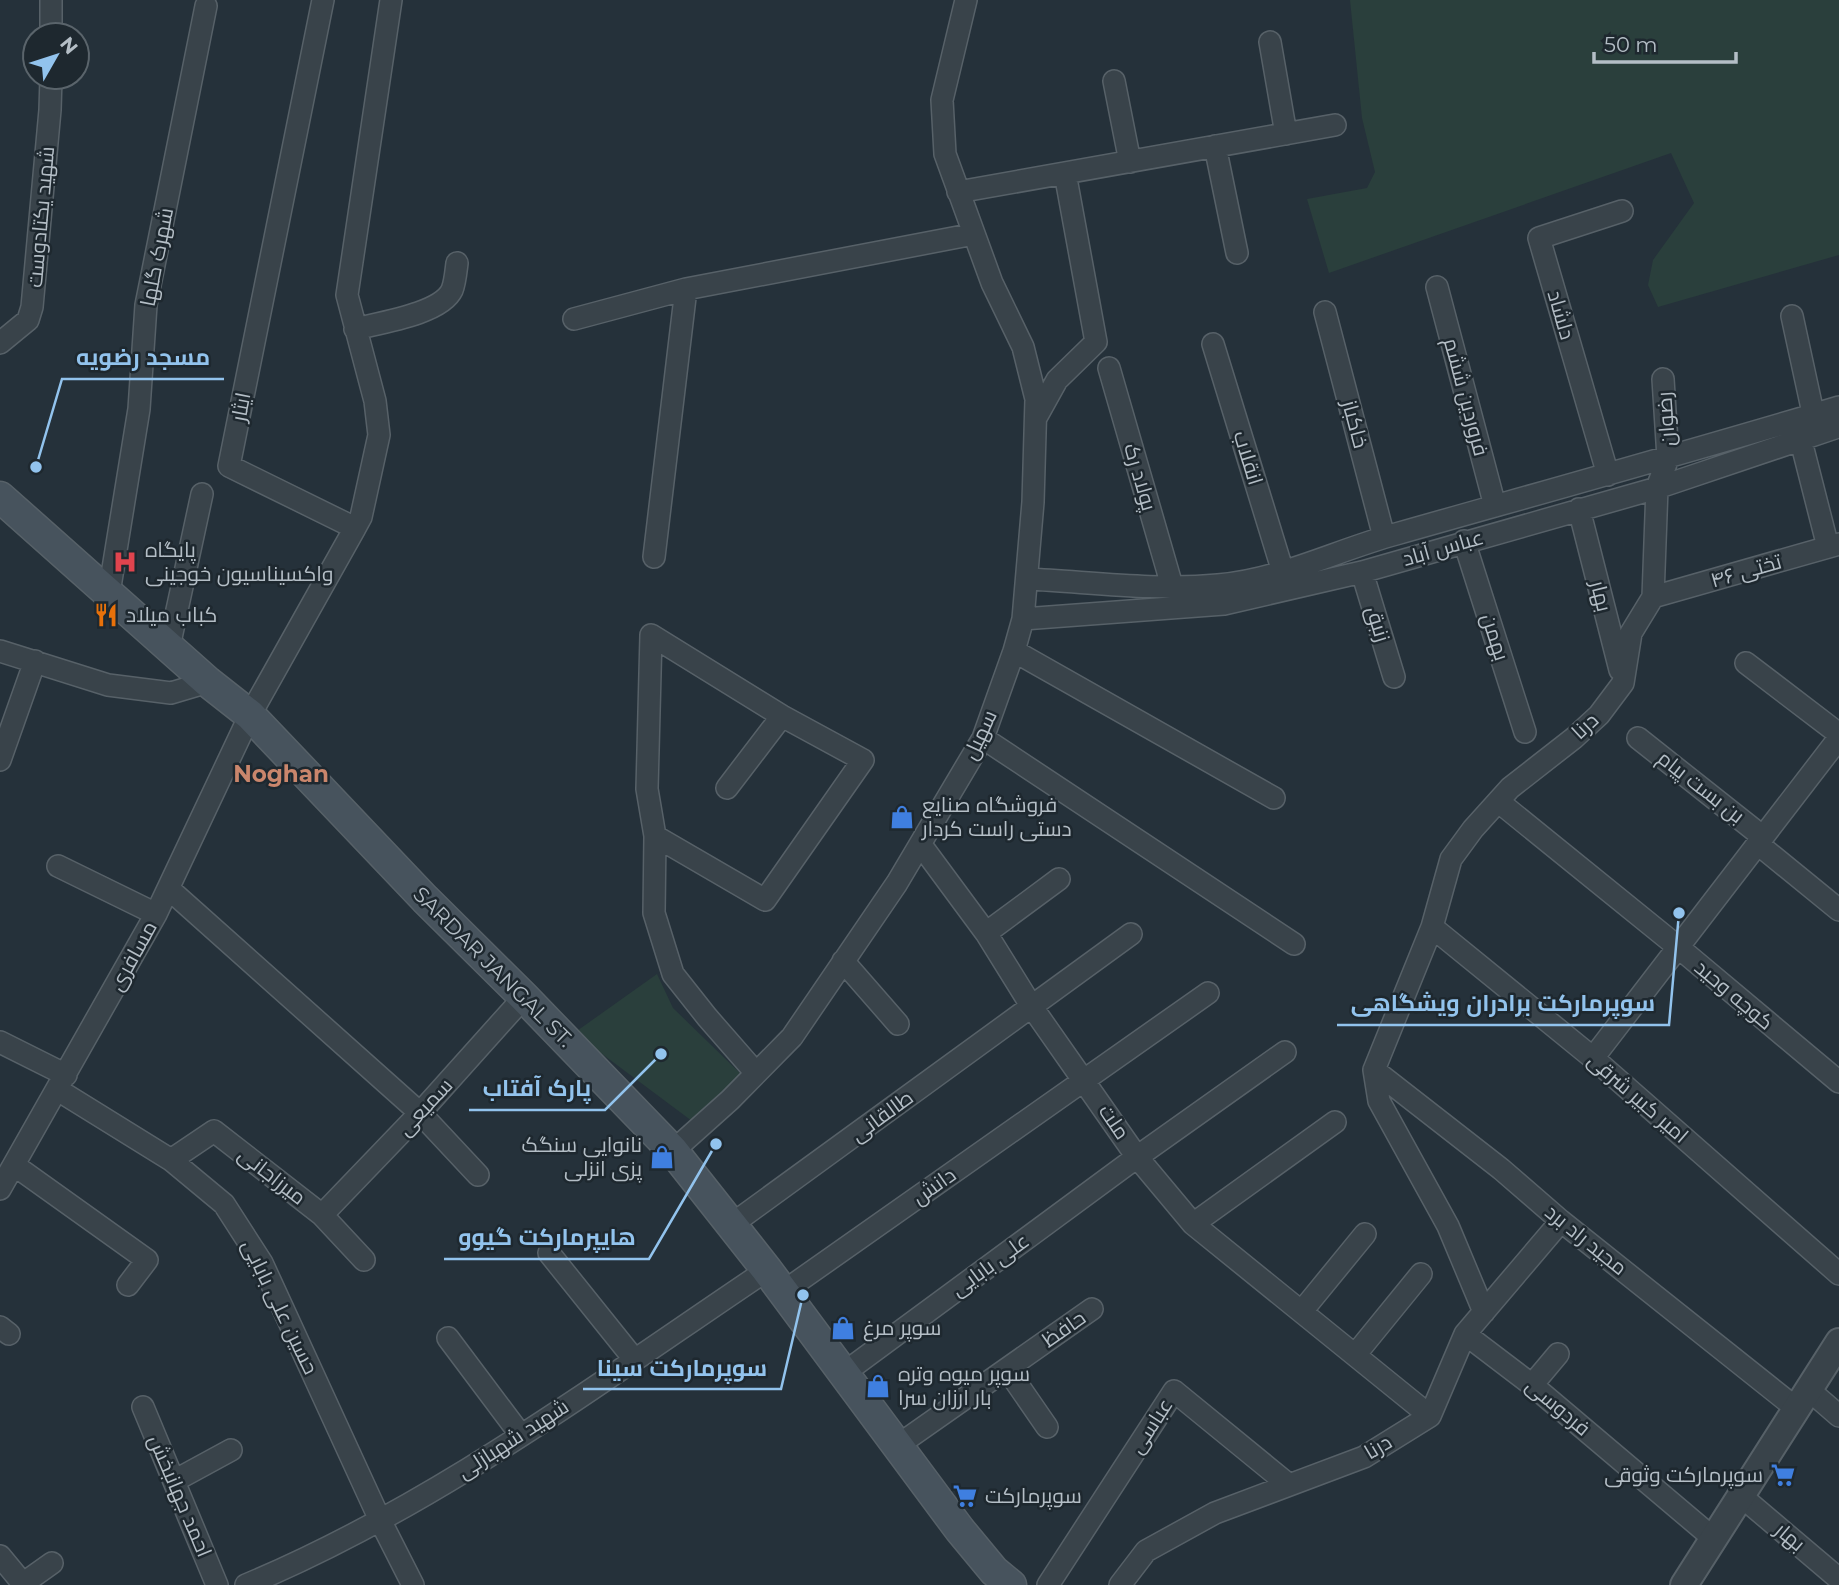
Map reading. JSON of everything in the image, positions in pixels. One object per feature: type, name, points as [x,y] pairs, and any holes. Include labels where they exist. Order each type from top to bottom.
[{"type":"main road","name":"SARDAR JANGAL ST.","points":[[0,497],[208,682],[250,715],[425,899],[673,1151],[775,1281],[960,1530],[994,1571],[1011,1585]]},
{"type":"street","points":[[51,0],[51,21]]},
{"type":"street","name":"ایثار","points":[[323,0],[229,466],[355,528]]},
{"type":"street","points":[[250,715],[361,517],[379,435],[375,401],[347,295],[391,0]]},
{"type":"street","name":"سهیل","points":[[673,1151],[792,1037],[921,845],[983,738],[1023,619],[1028,579],[1036,400],[1023,346],[992,283],[944,154],[942,100],[965,0]]},
{"type":"street","name":"شهرک گلها","points":[[109,593],[139,409],[146,305],[206,6]]},
{"type":"street","points":[[1270,42],[1286,134]]},
{"type":"street","points":[[1114,80],[1130,162]]},
{"type":"street","name":"شهید یکتادوست","points":[[0,343],[28,320],[32,307],[51,91]]},
{"type":"street","points":[[958,192],[1335,125]]},
{"type":"street","points":[[1215,146],[1237,253]]},
{"type":"street","points":[[1037,416],[1057,380],[1096,342],[1065,173]]},
{"type":"street","name":"دلشاد","points":[[1608,475],[1539,238],[1622,211]]},
{"type":"street","points":[[574,319],[686,289],[974,234]]},
{"type":"street","points":[[355,329],[423,311],[439,303],[451,292],[457,263]]},
{"type":"street","name":"فروردین ششم","points":[[1437,288],[1494,506]]},
{"type":"street","points":[[654,557],[686,289]]},
{"type":"street","name":"خاکباز","points":[[1325,312],[1384,537]]},
{"type":"street","points":[[1792,316],[1827,410]]},
{"type":"street","name":"انقلاب","points":[[1213,344],[1283,572]]},
{"type":"street","name":"پولاد رک","points":[[1109,368],[1172,586]]},
{"type":"street","name":"رضوان","points":[[1663,379],[1668,458]]},
{"type":"street","name":"عباس آباد","points":[[1023,619],[1224,604],[1362,572],[1657,488],[1835,428],[1827,410],[1668,458],[1384,537],[1283,572],[1220,585],[1172,586],[1028,579]]},
{"type":"street","points":[[1801,441],[1834,546]]},
{"type":"street","points":[[1653,597],[1657,488],[1668,458]]},
{"type":"street","points":[[169,647],[202,494]]},
{"type":"street","name":"بهار","points":[[1580,509],[1623,682]]},
{"type":"street","name":"بهمن","points":[[1464,541],[1525,732]]},
{"type":"street","name":"تختی ۴۶","points":[[1653,597],[1834,546]]},
{"type":"street","name":"زنبق","points":[[1362,572],[1394,677]]},
{"type":"street","name":"درنا","points":[[1374,1070],[1432,927],[1451,859],[1473,829],[1510,788],[1599,715],[1623,682],[1630,633],[1653,597]]},
{"type":"street","points":[[655,836],[765,900],[863,760],[782,716],[651,635],[647,789],[655,836],[654,913],[673,974],[756,1073]]},
{"type":"street","points":[[0,651],[108,685],[171,693],[208,682]]},
{"type":"street","points":[[1014,651],[1274,799]]},
{"type":"street","points":[[0,760],[36,661]]},
{"type":"street","points":[[1593,1058],[1839,736],[1746,663]]},
{"type":"street","name":"مسافری","points":[[1,1187],[156,914],[250,715]]},
{"type":"street","points":[[727,788],[782,716]]},
{"type":"street","points":[[983,738],[1294,944]]},
{"type":"street","name":"بن بست پیام","points":[[1639,738],[1839,910]]},
{"type":"street","name":"کوچه وحید","points":[[1499,802],[1839,1082]]},
{"type":"street","name":"ملت","points":[[921,845],[986,933],[1032,1007],[1137,1157],[1193,1224],[1430,1416]]},
{"type":"street","points":[[58,866],[156,914]]},
{"type":"street","points":[[986,933],[1059,879]]},
{"type":"street","points":[[169,889],[420,1113],[478,1175]]},
{"type":"street","name":"امیر کبیر شرقی","points":[[1432,927],[1593,1058],[1839,1273]]},
{"type":"street","name":"طالقانی","points":[[731,1225],[1131,934]]},
{"type":"street","points":[[843,961],[898,1024]]},
{"type":"street","name":"دانش","points":[[775,1281],[1085,1080],[1208,993]]},
{"type":"street","name":"سمیعی","points":[[323,1215],[420,1113],[524,997]]},
{"type":"street","name":"حسین علی بابایی","points":[[0,1042],[171,1160],[224,1204],[262,1263],[380,1520],[413,1585]]},
{"type":"street","name":"علی بابایی","points":[[844,1373],[1137,1157],[1285,1052]]},
{"type":"street","points":[[1374,1070],[1379,1101],[1448,1226],[1484,1312]]},
{"type":"street","name":"مجید راد برد","points":[[1374,1070],[1502,1169],[1561,1221],[1803,1399],[1839,1416]]},
{"type":"street","points":[[1193,1224],[1335,1122]]},
{"type":"street","name":"میرزاجانی","points":[[171,1160],[215,1131],[323,1215],[364,1261]]},
{"type":"street","points":[[15,1165],[147,1260],[128,1285]]},
{"type":"street","points":[[1430,1416],[1465,1334],[1561,1221]]},
{"type":"street","points":[[1302,1311],[1365,1234]]},
{"type":"street","points":[[549,1253],[634,1359]]},
{"type":"street","points":[[1355,1355],[1421,1274]]},
{"type":"street","name":"شهید شهبازلی","points":[[246,1585],[285,1577],[520,1434],[634,1359],[775,1281]]},
{"type":"street","name":"حافظ","points":[[897,1446],[1092,1309]]},
{"type":"street","name":"فردوسی","points":[[1465,1334],[1532,1385],[1713,1538]]},
{"type":"street","points":[[448,1338],[520,1434]]},
{"type":"street","points":[[1684,1585],[1839,1342]]},
{"type":"street","points":[[1532,1385],[1558,1354]]},
{"type":"street","points":[[1007,1369],[1047,1427]]},
{"type":"street","name":"عباسی","points":[[1048,1585],[1174,1391],[1289,1485]]},
{"type":"street","name":"احمد جهانبخش","points":[[143,1407],[217,1585]]},
{"type":"street","name":"درنا","points":[[1120,1585],[1146,1551],[1215,1513],[1364,1457],[1430,1416]]},
{"type":"street","points":[[174,1481],[231,1450]]},
{"type":"street","name":"بهار","points":[[1741,1496],[1839,1579]]},
{"type":"street","points":[[0,1556],[22,1585],[52,1563]]},
{"type":"green space","points":[[1350,0],[1839,0],[1839,255],[1658,307],[1648,285],[1653,260],[1694,203],[1671,153],[1329,273],[1307,199],[1367,188],[1375,172],[1362,118]]},
{"type":"green space","points":[[657,974],[673,1008],[742,1075],[700,1127],[574,1033]]},
{"type":"place","name":"مسجد رضویه","points":[[36,467]]},
{"type":"place","name":"پایگاه واکسیناسیون خوجینی","points":[[125,562]]},
{"type":"place","name":"کباب میلاد","points":[[106,615]]},
{"type":"place","name":"فروشگاه صنایع دستی راست کردار","points":[[902,817]]},
{"type":"place","name":"سوپرمارکت برادران ویشگاهی","points":[[1679,913]]},
{"type":"place","name":"پارک آفتاب","points":[[661,1054]]},
{"type":"place","name":"هایپرمارکت گیوو","points":[[716,1144]]},
{"type":"place","name":"نانوایی سنگک پزی انزلی","points":[[662,1157]]},
{"type":"place","name":"سوپرمارکت سینا","points":[[803,1295]]},
{"type":"place","name":"سوپر مرغ","points":[[843,1328]]},
{"type":"place","name":"سوپر میوه وتره بار ارزان سرا","points":[[878,1386]]},
{"type":"place","name":"سوپرمارکت وثوقی","points":[[1783,1475]]},
{"type":"place","name":"سوپرمارکت","points":[[965,1496]]},
{"type":"district","name":"Noghan","points":[[281,774]]}]
